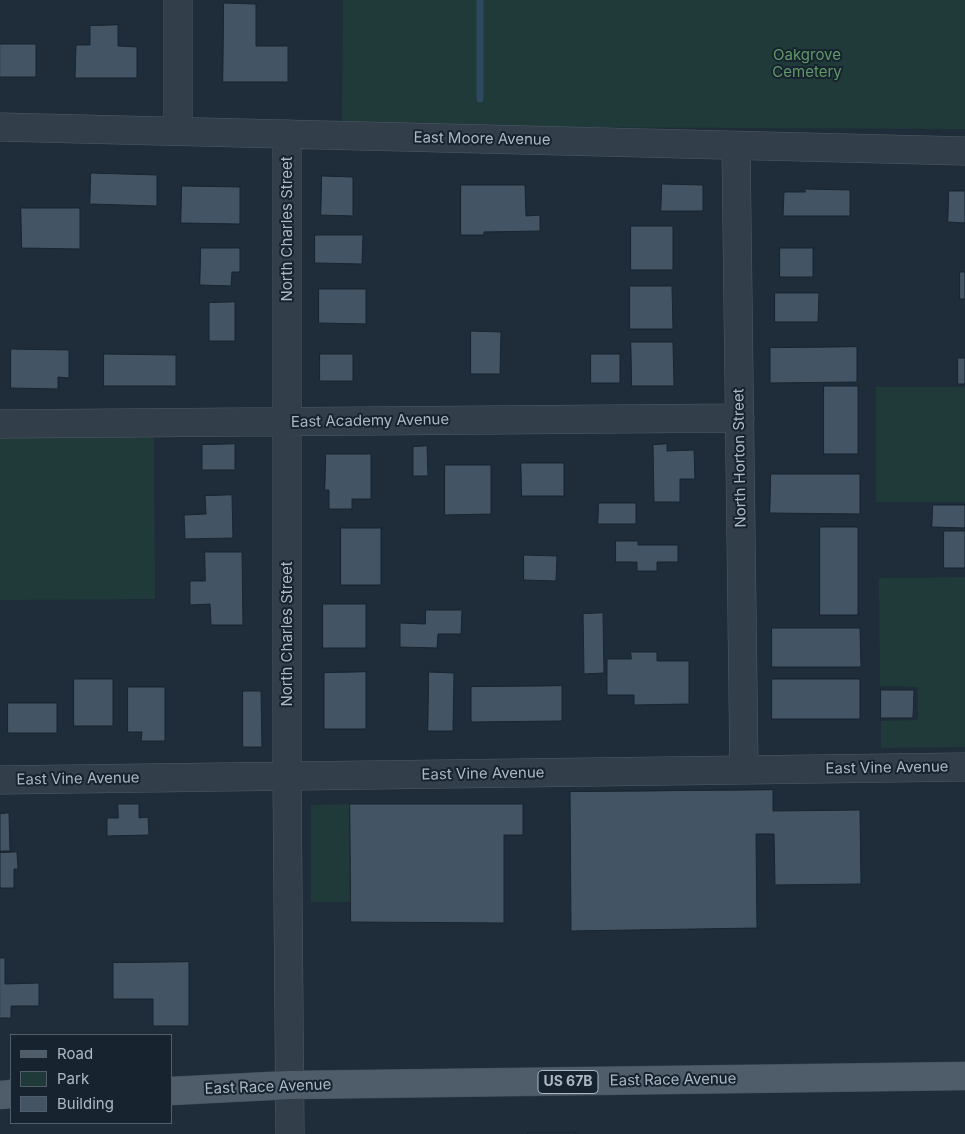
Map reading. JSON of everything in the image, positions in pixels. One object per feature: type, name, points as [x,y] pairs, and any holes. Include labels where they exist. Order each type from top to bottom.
[{"type":"main road","name":"East Race Avenue","points":[[172,1091],[290,1085],[965,1076]]},
{"type":"street","points":[[178,0],[178,131]]},
{"type":"street","name":"East Moore Avenue","points":[[0,127],[965,151]]},
{"type":"street","name":"North Charles Street","points":[[287,134],[287,776],[290,1134]]},
{"type":"street","name":"North Horton Street","points":[[736,146],[744,770]]},
{"type":"street","name":"East Academy Avenue","points":[[0,424],[740,418]]},
{"type":"street","name":"East Vine Avenue","points":[[0,780],[965,767]]},
{"type":"green space","name":"Oakgrove Cemetery","points":[[343,0],[965,0],[965,129],[342,126]]},
{"type":"green space","points":[[876,387],[965,387],[965,502],[876,502]]},
{"type":"green space","points":[[154,432],[155,599],[0,600],[0,433]]},
{"type":"green space","points":[[965,577],[965,747],[881,748],[881,721],[918,720],[918,687],[880,686],[879,578]]},
{"type":"green space","points":[[350,804],[351,902],[311,902],[311,805]]},
{"type":"building","points":[[224,3],[256,4],[256,46],[288,46],[288,82],[223,82]]},
{"type":"building","points":[[118,25],[118,46],[137,47],[137,78],[75,78],[76,45],[90,45],[90,26]]},
{"type":"building","points":[[0,44],[36,44],[36,77],[0,77]]},
{"type":"building","points":[[91,173],[157,175],[157,206],[90,204]]},
{"type":"building","points":[[322,176],[353,177],[353,216],[321,215]]},
{"type":"building","points":[[662,184],[703,185],[703,211],[661,211]]},
{"type":"building","points":[[461,185],[525,185],[526,216],[540,215],[540,231],[484,232],[484,235],[461,235]]},
{"type":"building","points":[[182,186],[240,187],[240,224],[181,223]]},
{"type":"building","points":[[805,189],[850,190],[850,216],[783,216],[784,192],[805,192]]},
{"type":"building","points":[[949,191],[965,191],[965,223],[948,222]]},
{"type":"building","points":[[21,208],[80,208],[80,249],[22,248]]},
{"type":"building","points":[[631,226],[673,226],[673,270],[631,270]]},
{"type":"building","points":[[315,235],[363,235],[362,264],[315,263]]},
{"type":"building","points":[[201,248],[240,248],[240,272],[232,272],[231,286],[200,285]]},
{"type":"building","points":[[780,248],[813,248],[813,277],[780,277]]},
{"type":"building","points":[[960,272],[965,272],[965,299],[960,299]]},
{"type":"building","points":[[630,286],[672,286],[673,329],[630,329]]},
{"type":"building","points":[[319,289],[366,289],[366,324],[319,323]]},
{"type":"building","points":[[775,293],[819,293],[818,322],[775,322]]},
{"type":"building","points":[[235,302],[235,341],[209,341],[209,303]]},
{"type":"building","points":[[471,331],[501,332],[500,374],[471,374]]},
{"type":"building","points":[[631,342],[673,342],[674,386],[632,386]]},
{"type":"building","points":[[857,347],[857,382],[770,383],[770,348]]},
{"type":"building","points":[[11,349],[69,350],[69,378],[58,377],[58,389],[11,388]]},
{"type":"building","points":[[104,354],[176,355],[176,386],[104,386]]},
{"type":"building","points":[[320,354],[353,354],[353,381],[320,381]]},
{"type":"building","points":[[591,354],[620,354],[620,383],[591,383]]},
{"type":"building","points":[[958,358],[965,358],[965,384],[958,384]]},
{"type":"building","points":[[824,386],[858,386],[858,454],[824,454]]},
{"type":"building","points":[[235,444],[235,470],[202,470],[202,445]]},
{"type":"building","points":[[667,444],[667,451],[694,450],[695,479],[680,479],[680,502],[654,502],[653,445]]},
{"type":"building","points":[[427,446],[428,476],[413,476],[413,447]]},
{"type":"building","points":[[326,454],[371,454],[371,499],[352,499],[352,509],[329,509],[329,490],[325,490]]},
{"type":"building","points":[[521,463],[564,463],[564,496],[522,496]]},
{"type":"building","points":[[445,465],[491,465],[491,514],[445,515]]},
{"type":"building","points":[[771,474],[860,474],[860,514],[770,513]]},
{"type":"building","points":[[232,495],[233,538],[185,539],[184,515],[206,514],[205,496]]},
{"type":"building","points":[[599,503],[636,503],[636,524],[598,524]]},
{"type":"building","points":[[933,505],[965,505],[965,528],[932,527]]},
{"type":"building","points":[[820,527],[858,527],[858,615],[820,615]]},
{"type":"building","points":[[341,528],[381,528],[381,585],[341,585]]},
{"type":"building","points":[[944,531],[965,531],[965,568],[944,568]]},
{"type":"building","points":[[616,541],[638,541],[638,545],[678,545],[678,562],[657,562],[657,571],[637,571],[637,562],[616,562]]},
{"type":"building","points":[[205,552],[242,552],[243,625],[211,625],[210,604],[190,605],[190,581],[205,581]]},
{"type":"building","points":[[524,555],[557,556],[556,581],[524,580]]},
{"type":"building","points":[[323,604],[366,604],[366,648],[323,648]]},
{"type":"building","points":[[426,610],[462,610],[461,634],[438,634],[437,648],[400,647],[400,623],[425,624]]},
{"type":"building","points":[[603,613],[604,673],[584,674],[583,614]]},
{"type":"building","points":[[772,628],[860,628],[861,667],[772,667]]},
{"type":"building","points":[[631,652],[657,652],[657,661],[689,661],[689,704],[634,705],[634,695],[607,695],[607,659],[631,659]]},
{"type":"building","points":[[366,672],[366,729],[324,729],[324,673]]},
{"type":"building","points":[[429,672],[454,673],[453,731],[428,731]]},
{"type":"building","points":[[74,679],[113,679],[113,726],[74,726]]},
{"type":"building","points":[[772,679],[860,679],[860,719],[772,719]]},
{"type":"building","points":[[562,686],[562,721],[471,722],[471,687]]},
{"type":"building","points":[[128,687],[165,687],[165,741],[141,741],[142,732],[128,732]]},
{"type":"building","points":[[881,690],[914,690],[913,718],[881,718]]},
{"type":"building","points":[[243,691],[261,691],[262,747],[243,747]]},
{"type":"building","points":[[8,703],[57,703],[57,733],[8,733]]},
{"type":"building","points":[[773,790],[773,811],[860,810],[861,884],[775,885],[774,834],[756,834],[757,928],[571,931],[570,792]]},
{"type":"building","points":[[118,804],[139,804],[139,818],[148,817],[149,835],[107,836],[107,818],[118,818]]},
{"type":"building","points":[[350,804],[523,804],[523,835],[504,835],[504,923],[351,922]]},
{"type":"building","points":[[9,813],[10,851],[0,851],[0,814]]},
{"type":"building","points":[[17,852],[18,869],[14,869],[14,888],[0,888],[0,853]]},
{"type":"building","points":[[0,958],[5,958],[5,984],[39,983],[39,1006],[11,1006],[11,1018],[0,1018]]},
{"type":"building","points":[[189,962],[189,1026],[153,1026],[153,999],[113,999],[113,963]]},
{"type":"building","points":[[576,1133],[576,1134],[528,1134]]},
{"type":"waterway","points":[[480,0],[480,99]]}]
